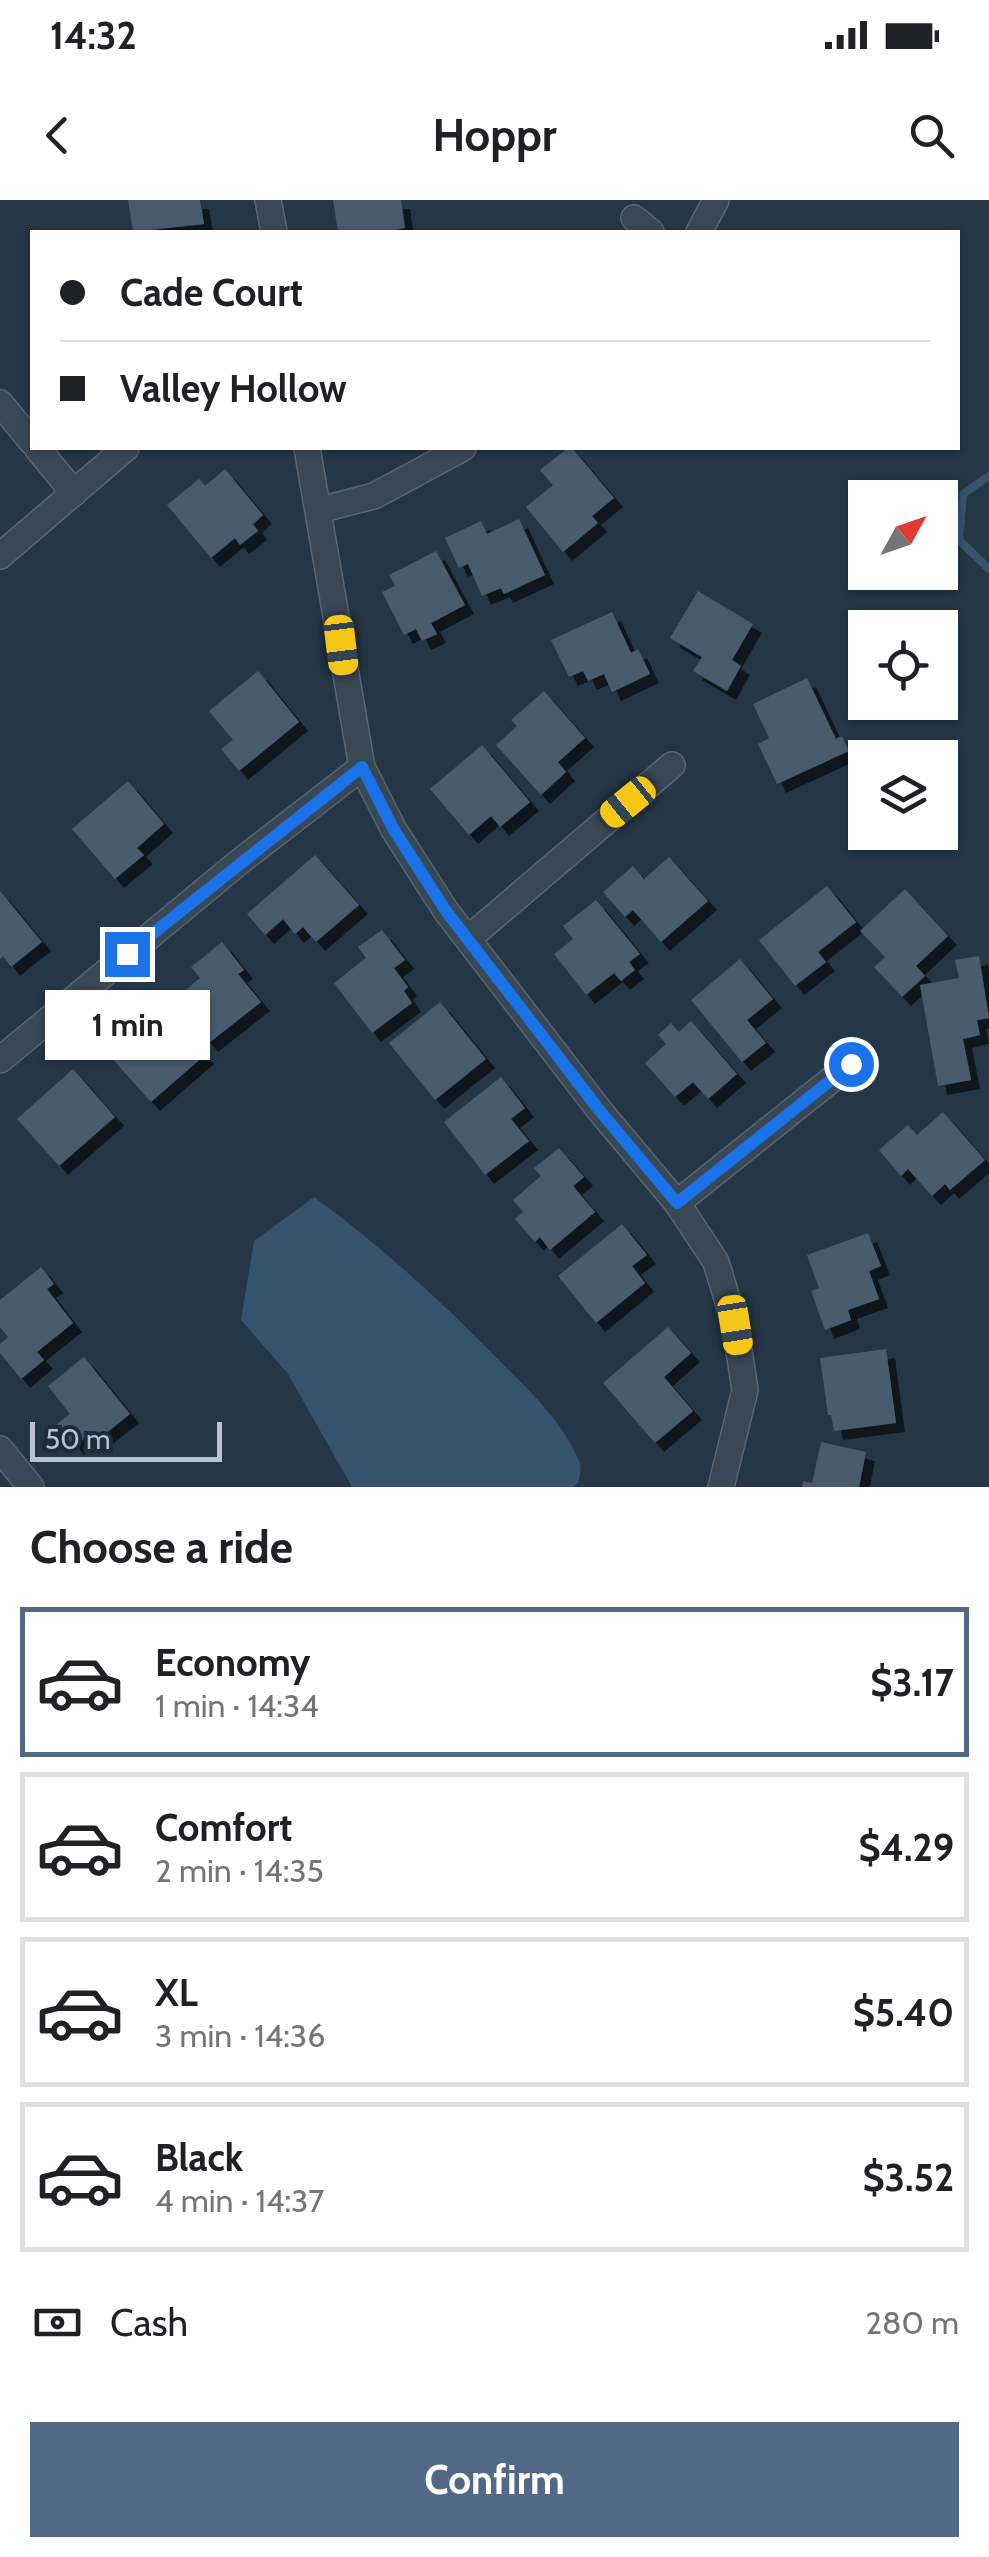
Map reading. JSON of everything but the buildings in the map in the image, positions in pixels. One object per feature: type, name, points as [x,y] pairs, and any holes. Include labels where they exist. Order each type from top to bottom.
[{"type":"street","points":[[268,200],[274,230]]},
{"type":"street","points":[[700,230],[716,200]]},
{"type":"street","points":[[0,403],[30,439]]},
{"type":"street","points":[[39,450],[74,492]]},
{"type":"street","points":[[0,556],[124,450]]},
{"type":"street","points":[[307,450],[362,767],[413,862],[570,1074],[677,1203],[716,1262],[735,1325],[745,1390],[721,1487]]},
{"type":"street","points":[[319,510],[374,496],[458,450]]},
{"type":"street","points":[[469,938],[672,765]]},
{"type":"street","points":[[0,1060],[238,863],[362,767]]},
{"type":"street","points":[[677,1203],[851,1064]]},
{"type":"street","points":[[0,1449],[31,1487]]},
{"type":"water","points":[[314,1197],[409,1274],[532,1394],[572,1447],[580,1467],[578,1483],[573,1487],[352,1487],[288,1374],[241,1320],[254,1241]]},
{"type":"waterway","points":[[989,476],[963,494],[959,540],[989,569]]},
{"type":"route","points":[[127,954],[362,767],[394,830],[446,911],[600,1111],[677,1203],[851,1064]]}]
